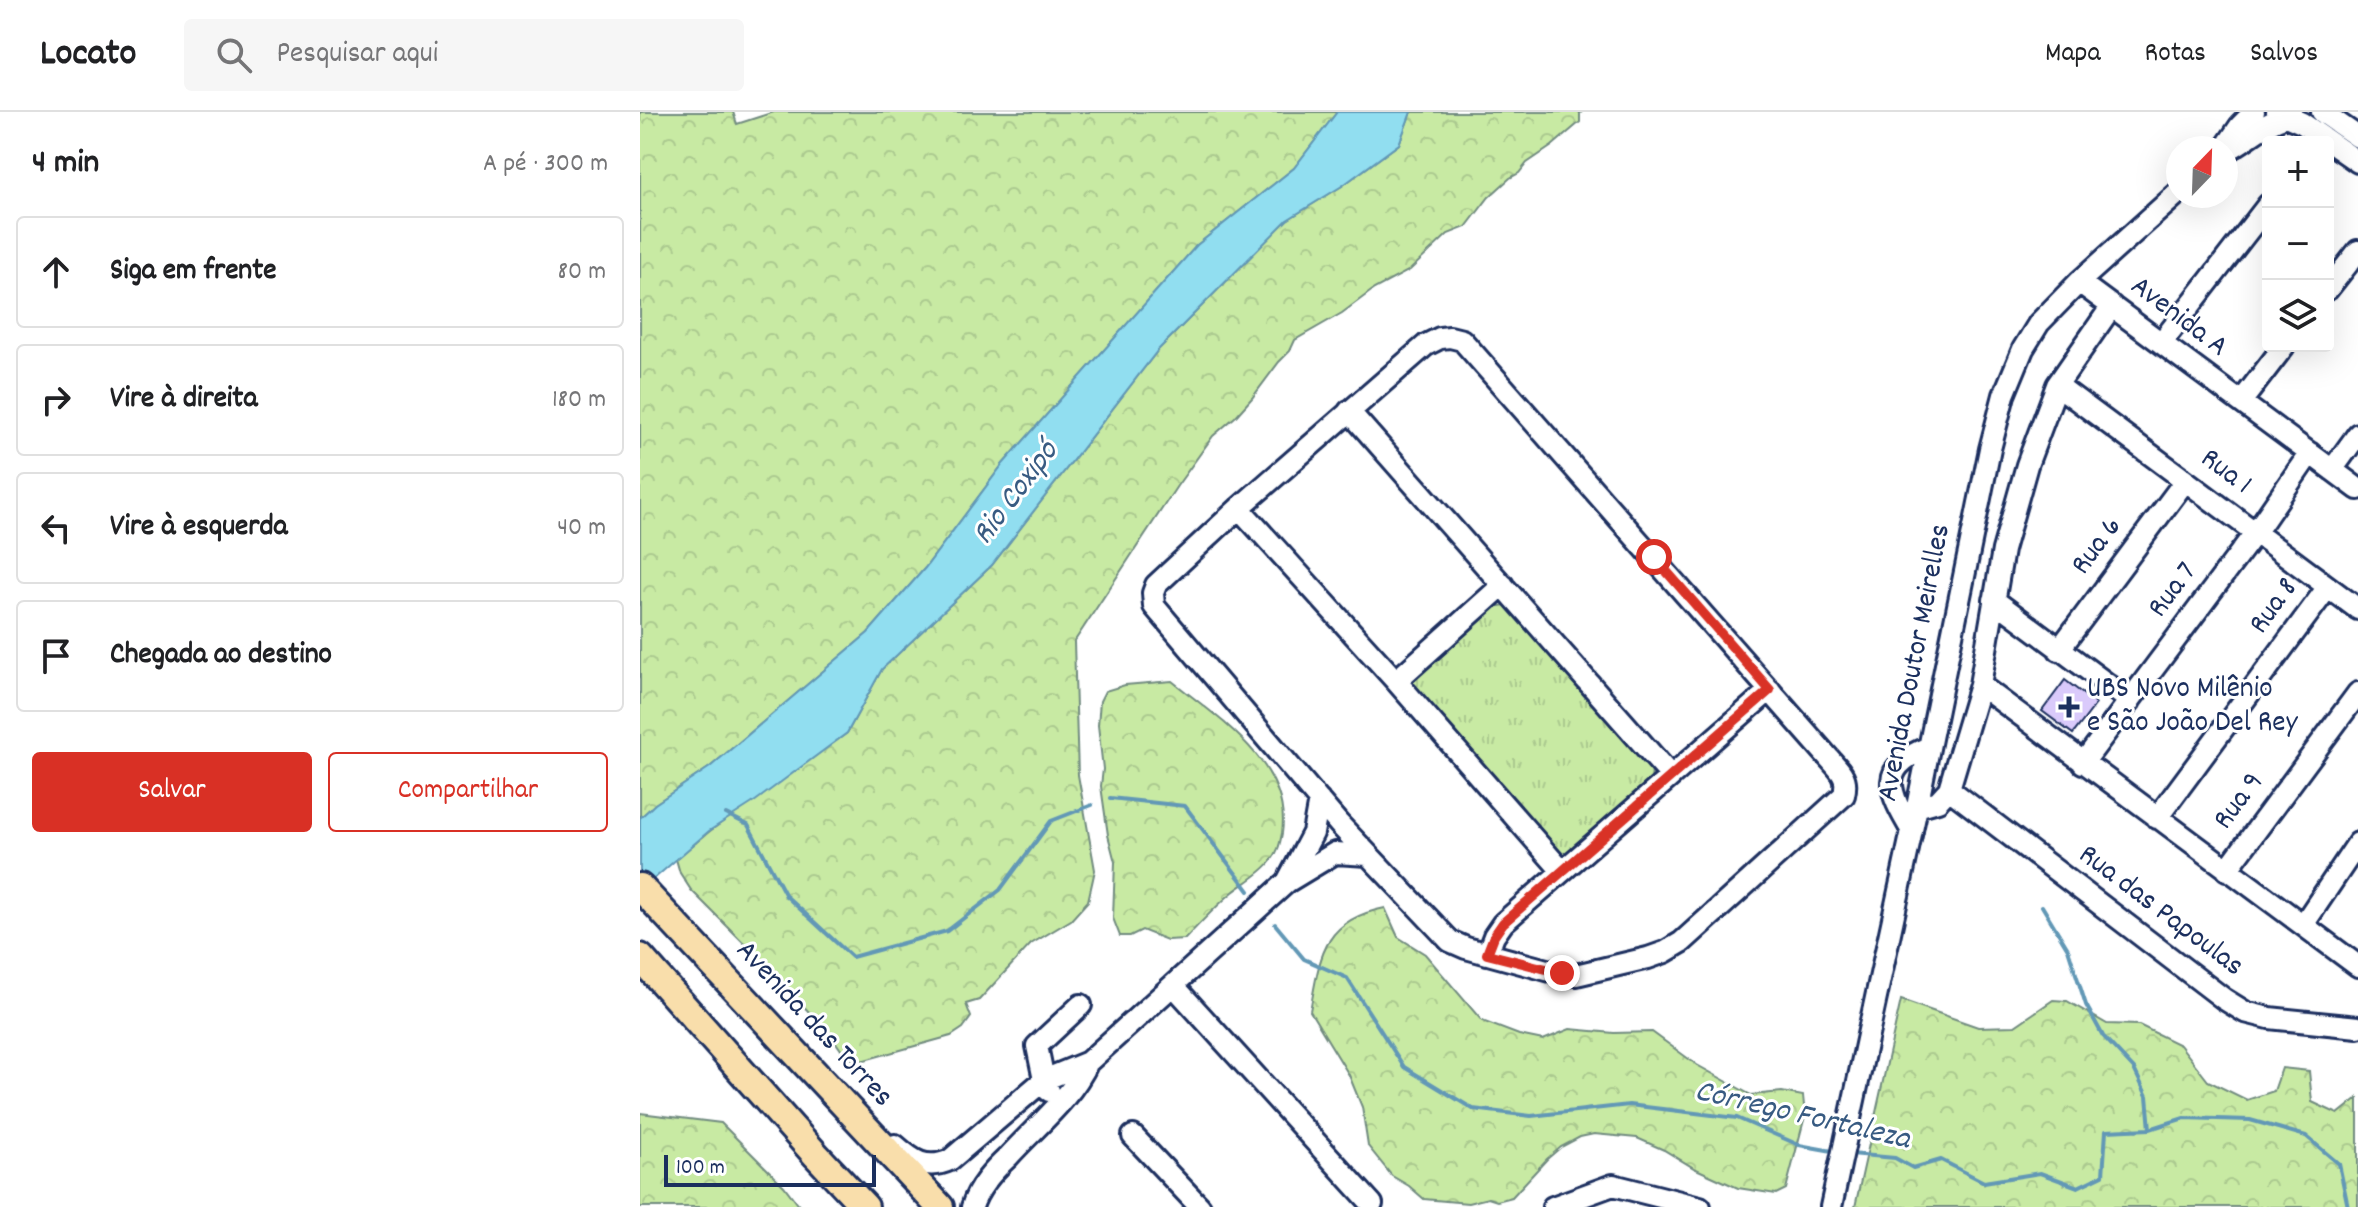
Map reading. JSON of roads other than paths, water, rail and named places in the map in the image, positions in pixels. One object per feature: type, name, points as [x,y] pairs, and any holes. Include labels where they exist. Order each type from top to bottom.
[{"type":"main road","name":"Avenida das Torres","points":[[640,887],[940,1207]]},
{"type":"main road","points":[[640,957],[865,1207]]},
{"type":"main road","points":[[816,1155],[878,1207]]},
{"type":"street","points":[[2234,136],[2254,112]]},
{"type":"street","points":[[2322,112],[2358,137]]},
{"type":"street","points":[[2238,143],[2286,113],[2315,136]]},
{"type":"street","points":[[2334,148],[2358,162]]},
{"type":"street","name":"Avenida Doutor Meirelles","points":[[1831,1207],[1990,449],[2004,395],[2023,349],[2039,323],[2079,282],[2166,204]]},
{"type":"street","points":[[2161,343],[2266,208]]},
{"type":"street","points":[[2334,281],[2358,251]]},
{"type":"street","name":"Avenida A","points":[[2079,282],[2358,489]]},
{"type":"street","points":[[1917,807],[1938,801],[1949,789],[1980,685],[2003,550],[2027,465],[2057,385],[2112,306]]},
{"type":"street","points":[[1450,337],[1462,340],[1843,774],[1847,784],[1844,795],[1682,942],[1665,952],[1576,975],[1487,954],[1450,941],[1319,800],[1154,606],[1156,585],[1349,411],[1433,340],[1450,337]]},
{"type":"street","points":[[2241,402],[2279,352]]},
{"type":"street","name":"Rua 1","points":[[2057,385],[2358,609]]},
{"type":"street","points":[[1349,411],[1671,776]]},
{"type":"street","points":[[2332,470],[2358,434]]},
{"type":"street","name":"Rua 7","points":[[2083,763],[2255,533],[2310,453]]},
{"type":"street","name":"Rua 6","points":[[2059,650],[2185,481]]},
{"type":"street","points":[[1239,508],[1562,871]]},
{"type":"street","points":[[1396,681],[1503,585]]},
{"type":"street","name":"Rua 8","points":[[2157,818],[2328,587]]},
{"type":"street","points":[[1994,600],[2130,701]]},
{"type":"street","points":[[1980,685],[2358,966]]},
{"type":"street","points":[[1487,954],[1503,923],[1770,690]]},
{"type":"street","name":"Rua 9","points":[[2227,870],[2358,693]]},
{"type":"street","points":[[1912,831],[1893,796],[1893,774],[1909,756],[1929,747]]},
{"type":"street","name":"Rua das Papoulas","points":[[1949,789],[2245,1012],[2269,1018],[2358,1027]]},
{"type":"street","points":[[1287,882],[1313,833],[1319,800]]},
{"type":"street","points":[[2303,925],[2358,843]]},
{"type":"street","points":[[847,1108],[912,1160],[922,1165],[945,1163],[1044,1080],[1088,1062],[1287,882],[1335,853],[1368,855]]},
{"type":"street","points":[[1173,985],[1374,1206]]},
{"type":"street","points":[[1056,1105],[1044,1080],[1037,1046],[1081,1005]]},
{"type":"street","points":[[972,1207],[978,1192],[993,1172],[1079,1082],[1088,1062]]},
{"type":"street","points":[[1133,1136],[1200,1207]]},
{"type":"street","points":[[969,1145],[993,1172]]},
{"type":"street","points":[[1553,1207],[1581,1203],[1613,1185],[1700,1207]]},
{"type":"water","name":"Rio Coxipó","points":[[1337,112],[1411,112],[1399,144],[1342,186],[1287,220],[1158,350],[992,565],[882,669],[847,733],[754,802],[709,831],[640,891],[640,818],[655,804],[710,767],[868,633],[925,568],[1003,464],[1197,245],[1294,168]]},
{"type":"waterway","name":"Córrego Fortaleza","points":[[1110,798],[1185,806],[1249,891]]},
{"type":"waterway","name":"Córrego Fortaleza","points":[[726,814],[748,825],[786,896],[852,957],[947,931],[1000,890],[1051,821],[1092,805]]},
{"type":"waterway","points":[[2042,906],[2068,949],[2086,1005],[2103,1036],[2134,1069],[2147,1096],[2150,1129]]},
{"type":"waterway","name":"Córrego Fortaleza","points":[[1275,924],[1304,959],[1347,978],[1404,1067],[1473,1109],[1531,1116],[1629,1105],[1737,1118],[1799,1145],[1838,1152]]},
{"type":"waterway","name":"Córrego Fortaleza","points":[[1851,1154],[1895,1158],[1913,1168],[1941,1160],[1984,1182],[2040,1173],[2078,1187],[2103,1175],[2106,1131],[2150,1129],[2184,1118],[2250,1120],[2306,1136],[2339,1164],[2348,1207]]},
{"type":"place","name":"UBS Novo Milênio e São João Del Rey","points":[[2069,707]]}]
